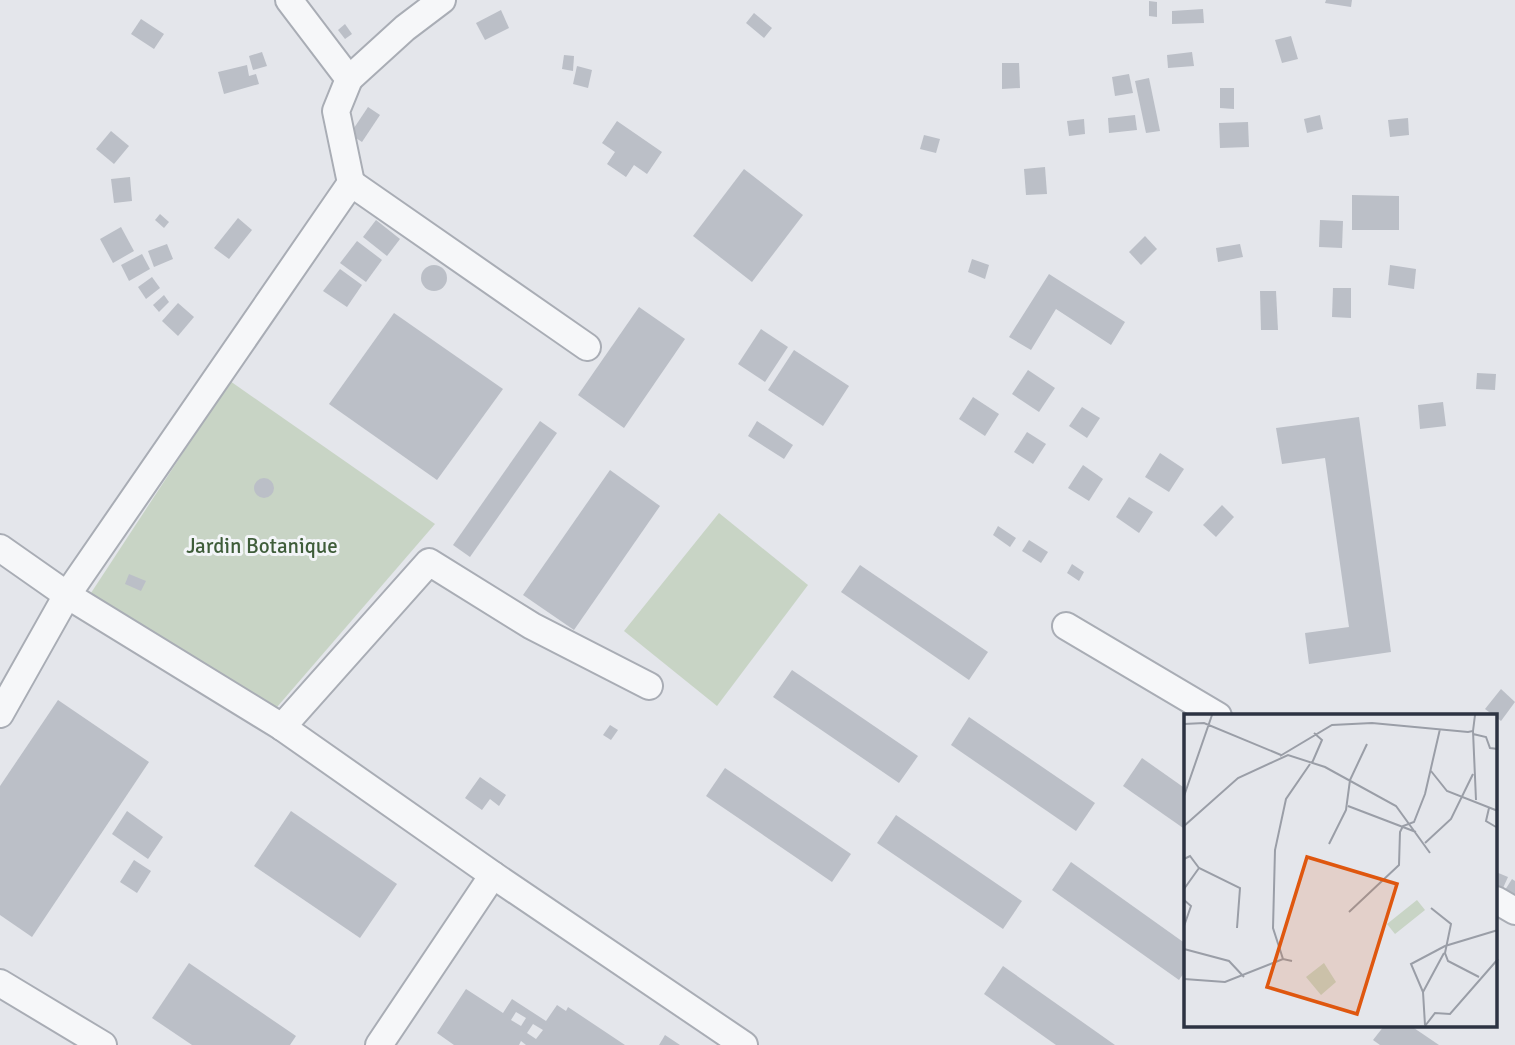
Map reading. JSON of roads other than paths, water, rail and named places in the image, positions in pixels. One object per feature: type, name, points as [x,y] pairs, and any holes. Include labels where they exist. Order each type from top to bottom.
[{"type":"street","points":[[289,0],[349,79]]},
{"type":"street","points":[[442,0],[405,28],[349,79],[336,111],[351,183],[586,347]]},
{"type":"street","points":[[0,715],[67,595],[351,183]]},
{"type":"street","points":[[0,548],[67,595],[282,727],[493,875],[744,1045]]},
{"type":"street","points":[[282,727],[429,562],[532,626],[649,686]]},
{"type":"street","points":[[1066,626],[1215,714]]},
{"type":"street","points":[[379,1045],[493,875]]},
{"type":"street","points":[[1498,902],[1515,911]]},
{"type":"street","points":[[0,983],[103,1045]]},
{"type":"park label","name":"Jardin Botanique","points":[[262,546]]}]
